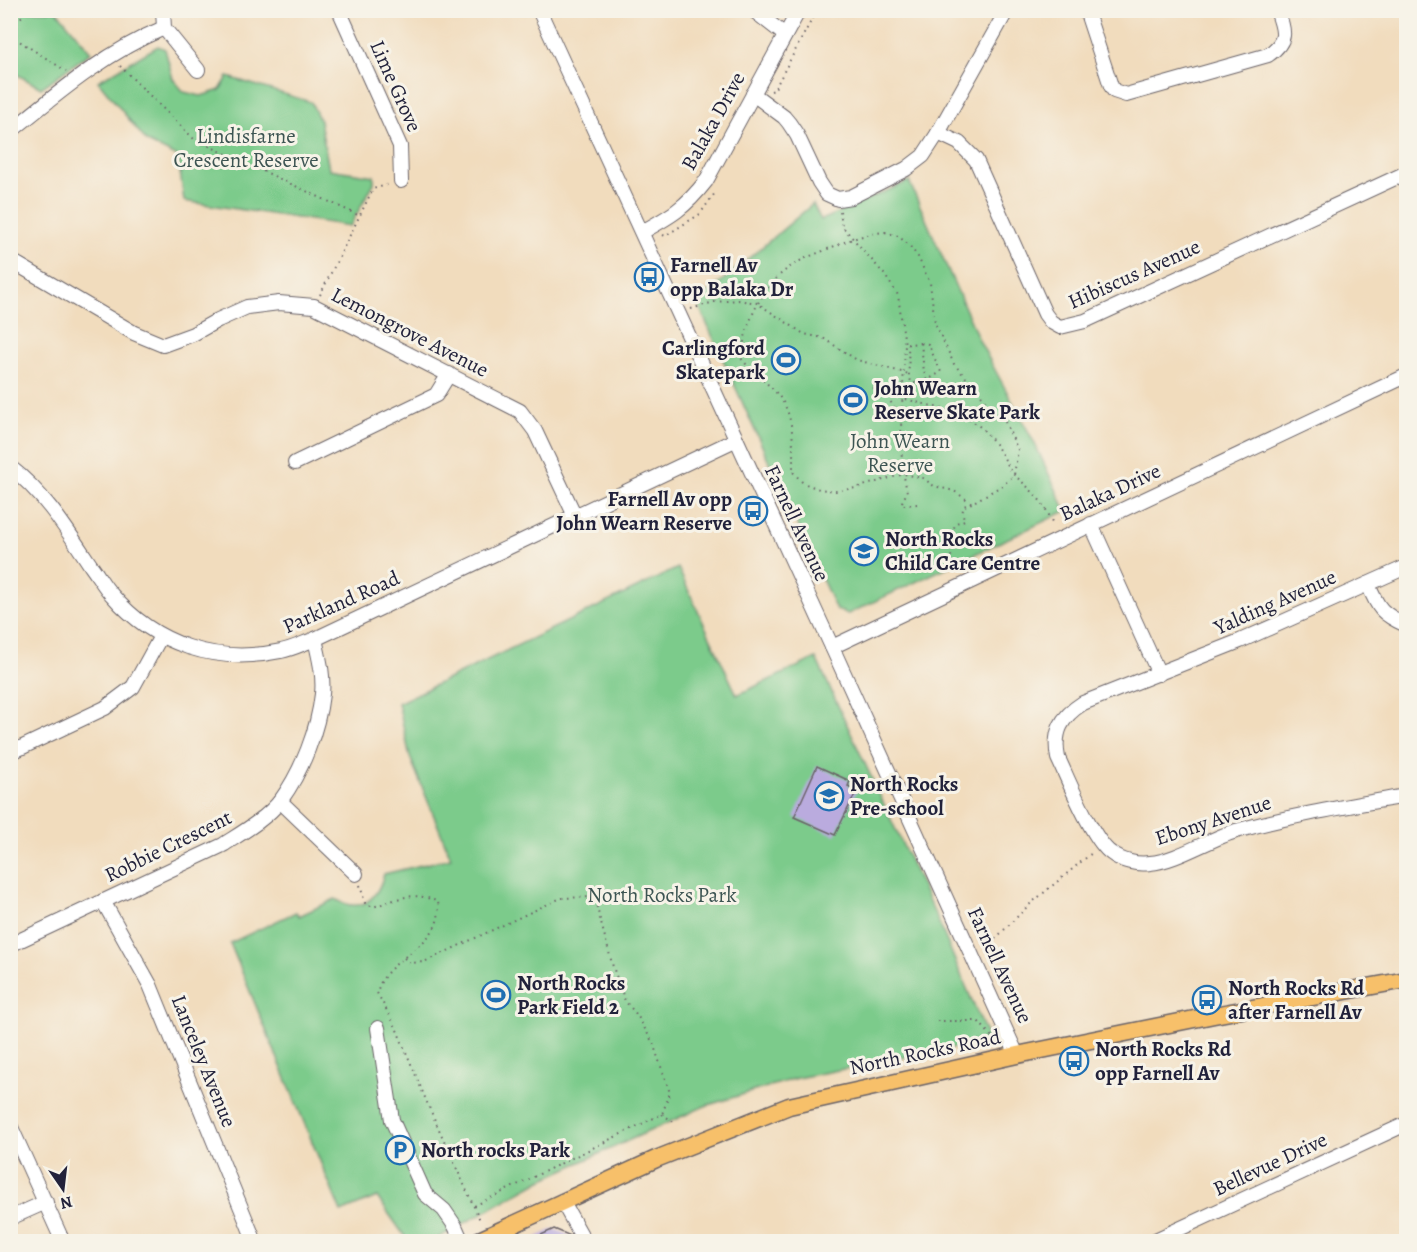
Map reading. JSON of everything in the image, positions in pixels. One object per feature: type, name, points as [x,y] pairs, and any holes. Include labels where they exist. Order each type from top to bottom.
[{"type":"main road","name":"North Rocks Road","points":[[475,1242],[672,1152],[789,1106],[1017,1055],[1214,1015],[1407,980]]},
{"type":"street","points":[[163,10],[164,28],[198,70]]},
{"type":"street","name":"Lime Grove","points":[[339,10],[400,146],[401,181]]},
{"type":"street","name":"Farnell Avenue","points":[[538,10],[642,232],[1017,1055]]},
{"type":"street","points":[[753,10],[785,35]]},
{"type":"street","name":"Balaka Drive","points":[[642,232],[672,216],[690,201],[706,181],[799,10]]},
{"type":"street","points":[[753,94],[789,123],[826,194],[838,199],[851,197],[906,169],[923,156],[939,133],[1007,10]]},
{"type":"street","points":[[1086,10],[1108,80],[1114,91],[1126,95],[1268,55],[1280,46],[1282,40],[1283,29],[1277,10]]},
{"type":"street","points":[[10,132],[76,78],[107,58],[164,28]]},
{"type":"street","name":"Hibiscus Avenue","points":[[939,133],[959,143],[976,159],[1046,314],[1060,327],[1085,321],[1407,172]]},
{"type":"street","name":"Lemongrove Avenue","points":[[10,260],[134,333],[163,345],[193,334],[247,307],[279,303],[314,306],[520,411],[535,431],[575,516]]},
{"type":"street","points":[[295,464],[436,395],[449,374]]},
{"type":"street","name":"Balaka Drive","points":[[832,647],[1407,376]]},
{"type":"street","name":"Parkland Road","points":[[10,467],[39,493],[111,595],[133,616],[161,636],[194,650],[224,656],[257,655],[283,651],[315,639],[735,440]]},
{"type":"street","points":[[1091,524],[1159,674],[1083,703],[1064,718],[1058,728],[1056,747],[1058,758],[1102,845]]},
{"type":"street","name":"Yalding Avenue","points":[[1159,674],[1407,567]]},
{"type":"street","points":[[1368,584],[1377,606],[1383,613],[1407,626]]},
{"type":"street","points":[[10,753],[105,708],[133,687],[161,636]]},
{"type":"street","name":"Robbie Crescent","points":[[10,945],[223,845],[250,828],[280,801],[303,760],[316,726],[322,693],[321,666],[315,639]]},
{"type":"street","name":"Ebony Avenue","points":[[1102,845],[1117,857],[1128,861],[1150,863],[1220,836],[1262,824],[1303,814],[1407,796]]},
{"type":"street","points":[[280,801],[356,874]]},
{"type":"street","name":"Lanceley Avenue","points":[[104,901],[150,985],[255,1242]]},
{"type":"street","points":[[378,1028],[392,1120],[425,1194],[444,1210],[462,1242]]},
{"type":"street","name":"Bellevue Drive","points":[[1151,1242],[1407,1124]]},
{"type":"street","points":[[10,1125],[63,1242]]},
{"type":"street","points":[[10,1218],[46,1202]]},
{"type":"street","points":[[562,1202],[585,1242]]},
{"type":"path","points":[[10,23],[25,15],[25,10]]},
{"type":"path","points":[[10,35],[76,78]]},
{"type":"path","points":[[107,58],[119,64],[194,139],[360,216]]},
{"type":"path","points":[[314,306],[374,189],[401,181]]},
{"type":"path","points":[[838,199],[842,226],[898,295],[907,347],[909,374],[912,383],[927,380],[941,372],[928,344],[908,344],[907,347],[904,373],[902,425],[907,492],[902,505],[918,504]]},
{"type":"path","points":[[959,573],[949,553],[950,537],[956,523],[966,520],[962,513],[964,506],[972,503],[1003,485],[1014,475],[1018,450],[1005,422],[954,364],[935,323],[930,283],[918,256],[898,236],[885,232],[853,238],[795,264],[777,277],[758,303],[744,334],[741,358],[750,370],[781,399],[790,419],[792,472],[803,483],[819,489],[836,490],[856,488],[904,474],[923,478],[934,486],[954,491],[972,503]]},
{"type":"path","points":[[679,314],[714,302],[738,300],[758,303],[804,333],[823,338],[857,360],[909,374]]},
{"type":"path","points":[[921,343],[922,363],[927,380]]},
{"type":"path","points":[[909,368],[915,366]]},
{"type":"path","points":[[873,389],[877,387],[884,392],[896,410],[902,425]]},
{"type":"path","points":[[884,392],[969,419],[993,439],[1014,475],[1035,494],[1052,522]]},
{"type":"path","points":[[987,947],[1029,905],[1102,845]]},
{"type":"path","points":[[356,874],[365,903],[373,907],[408,896],[425,896],[438,902],[440,914],[438,924],[426,939],[379,983],[377,993],[395,1025],[428,1106],[480,1220]]},
{"type":"path","points":[[404,958],[410,963],[424,962],[561,898],[594,897],[625,1001],[637,1015],[653,1044],[670,1093],[662,1114],[474,1206]]},
{"type":"path","points":[[937,1021],[978,1021],[994,1039]]},
{"type":"path","points":[[662,1114],[677,1124]]},
{"type":"green space","points":[[10,11],[57,11],[91,52],[41,88],[11,71]]},
{"type":"green space","name":"Lindisfarne Crescent Reserve","points":[[158,46],[165,49],[173,79],[184,92],[201,96],[220,90],[228,77],[311,102],[320,121],[329,169],[374,176],[374,183],[350,226],[184,201],[178,157],[147,142],[98,81]]},
{"type":"green space","name":"John Wearn Reserve","points":[[909,181],[980,342],[1034,442],[1066,511],[848,614],[836,610],[697,302],[813,204],[821,220]]},
{"type":"green space","name":"North Rocks Park","points":[[678,568],[737,695],[816,658],[939,923],[988,1038],[953,1048],[797,1078],[705,1106],[541,1180],[433,1241],[408,1241],[377,1197],[341,1212],[230,943],[296,912],[299,916],[335,899],[360,905],[367,902],[377,891],[384,874],[451,858],[410,757],[398,703]]},
{"type":"building","name":"North Rocks Pre-school","points":[[817,766],[850,781],[848,786],[857,790],[835,835],[794,817]]},
{"type":"building","points":[[554,1229],[571,1236],[574,1242],[526,1242]]},
{"type":"place","name":"Farnell Av opp Balaka Dr","points":[[649,277]]},
{"type":"place","name":"Carlingford Skatepark","points":[[786,360]]},
{"type":"place","name":"John Wearn Reserve Skate Park","points":[[853,400]]},
{"type":"place","name":"Farnell Av opp John Wearn Reserve","points":[[753,511]]},
{"type":"place","name":"North Rocks Child Care Centre","points":[[864,551]]},
{"type":"place","name":"North Rocks Pre-school","points":[[829,796]]},
{"type":"place","name":"North Rocks Park Field 2","points":[[496,995]]},
{"type":"place","name":"North Rocks Rd after Farnell Av","points":[[1207,1000]]},
{"type":"place","name":"North Rocks Rd opp Farnell Av","points":[[1074,1061]]},
{"type":"place","name":"North rocks Park","points":[[400,1150]]}]
